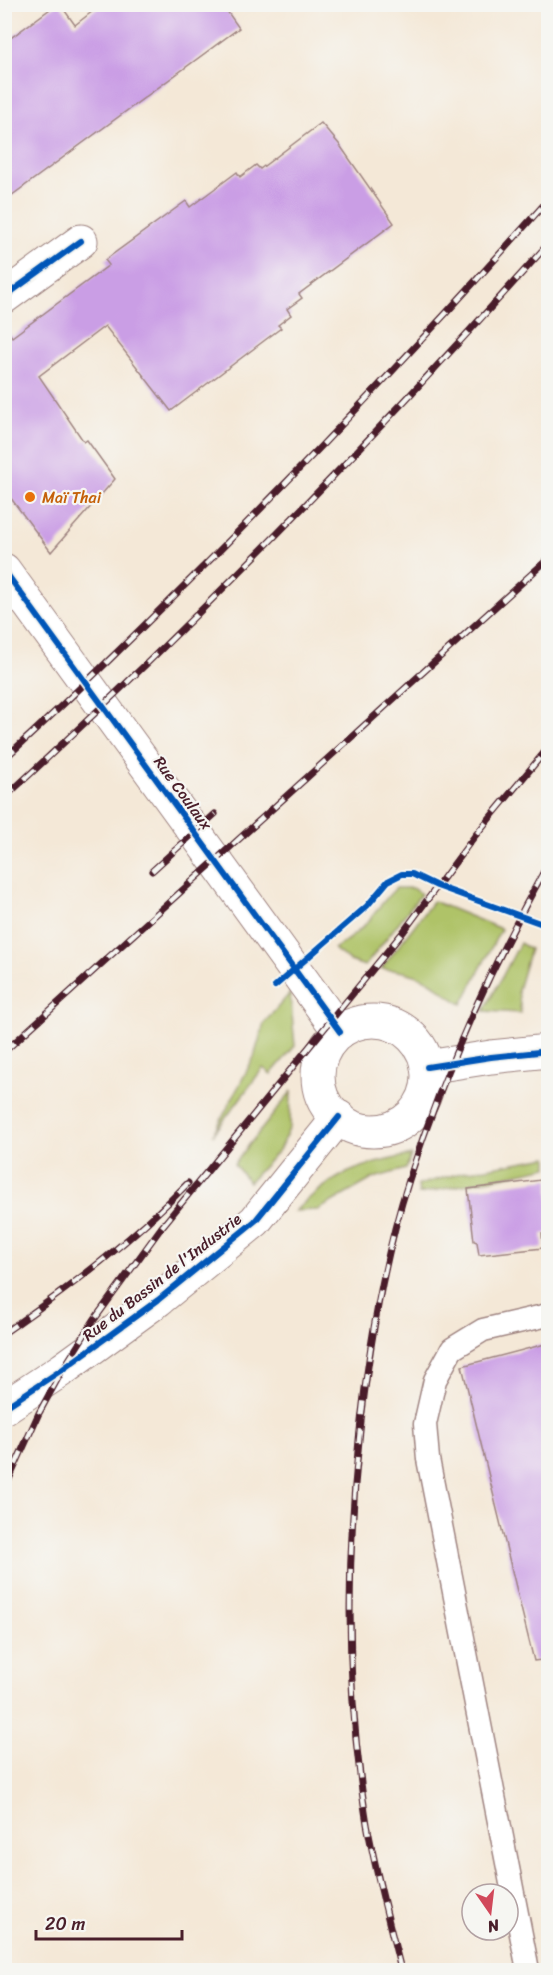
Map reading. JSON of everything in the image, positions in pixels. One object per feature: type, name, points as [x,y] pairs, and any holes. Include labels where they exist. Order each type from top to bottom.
[{"type":"street","points":[[4,297],[81,242]]},
{"type":"street","name":"Rue Coulaux","points":[[4,570],[340,1032]]},
{"type":"street","points":[[378,1021],[394,1025],[409,1033],[419,1046],[427,1067],[428,1085],[423,1101],[413,1114],[393,1127],[368,1131],[345,1124],[327,1106],[318,1083],[319,1066],[324,1051],[340,1032],[362,1022],[378,1021]]},
{"type":"street","points":[[427,1067],[549,1051]]},
{"type":"street","name":"Rue du Bassin de l'Industrie","points":[[4,1408],[63,1369],[158,1300],[255,1221],[339,1118]]},
{"type":"lane","points":[[528,1971],[428,1459],[425,1424],[435,1380],[452,1349],[483,1329],[549,1315]]},
{"type":"green space","points":[[396,888],[412,888],[421,894],[365,966],[350,961],[334,949],[365,924]]},
{"type":"green space","points":[[433,901],[501,929],[462,1004],[422,978],[405,972],[381,969]]},
{"type":"green space","points":[[520,943],[530,949],[518,990],[521,1013],[484,1011]]},
{"type":"green space","points":[[290,993],[295,1046],[271,1074],[263,1068],[213,1135],[254,1057],[264,1023]]},
{"type":"green space","points":[[291,1092],[290,1127],[279,1150],[249,1182],[234,1164]]},
{"type":"green space","points":[[411,1155],[406,1169],[374,1178],[318,1210],[295,1211],[323,1187],[348,1172]]},
{"type":"green space","points":[[548,1157],[548,1167],[419,1194],[418,1185],[464,1172]]},
{"type":"building","points":[[60,4],[75,25],[102,4],[222,4],[239,28],[4,201],[4,43]]},
{"type":"building","points":[[321,123],[339,144],[394,223],[299,294],[302,298],[287,309],[291,315],[278,325],[281,328],[171,411],[105,326],[39,376],[84,442],[87,440],[115,479],[51,552],[4,489],[4,326],[12,337],[109,265],[105,260],[186,201],[190,207],[237,172],[240,177],[256,165],[260,169]]},
{"type":"building","points":[[549,1179],[549,1233],[542,1234],[543,1248],[479,1255],[477,1242],[474,1241],[468,1189]]},
{"type":"building","points":[[549,1343],[549,1659],[534,1661],[462,1366]]},
{"type":"railway","points":[[4,759],[112,658],[259,511],[426,335],[548,200]]},
{"type":"railway","points":[[4,798],[145,665],[283,528],[351,458],[548,244]]},
{"type":"railway","points":[[4,1052],[548,559]]},
{"type":"railway","points":[[4,1490],[39,1413],[63,1369],[94,1320],[161,1228],[404,931],[474,837],[548,748]]},
{"type":"railway","points":[[152,871],[215,814]]},
{"type":"railway","points":[[401,1970],[367,1824],[360,1777],[352,1681],[350,1632],[352,1536],[359,1440],[367,1374],[377,1308],[391,1244],[423,1139],[471,1018],[548,864]]},
{"type":"railway","points":[[4,1333],[100,1262],[188,1183]]},
{"type":"cycle path","points":[[4,297],[81,241]]},
{"type":"cycle path","points":[[4,570],[340,1032]]},
{"type":"cycle path","points":[[275,986],[367,906],[388,881],[402,874],[412,874],[437,886],[548,926]]},
{"type":"cycle path","points":[[427,1067],[548,1051]]},
{"type":"cycle path","points":[[4,1408],[63,1369],[158,1300],[255,1221],[339,1117]]},
{"type":"place","name":"Maï Thai","points":[[30,497]]}]
